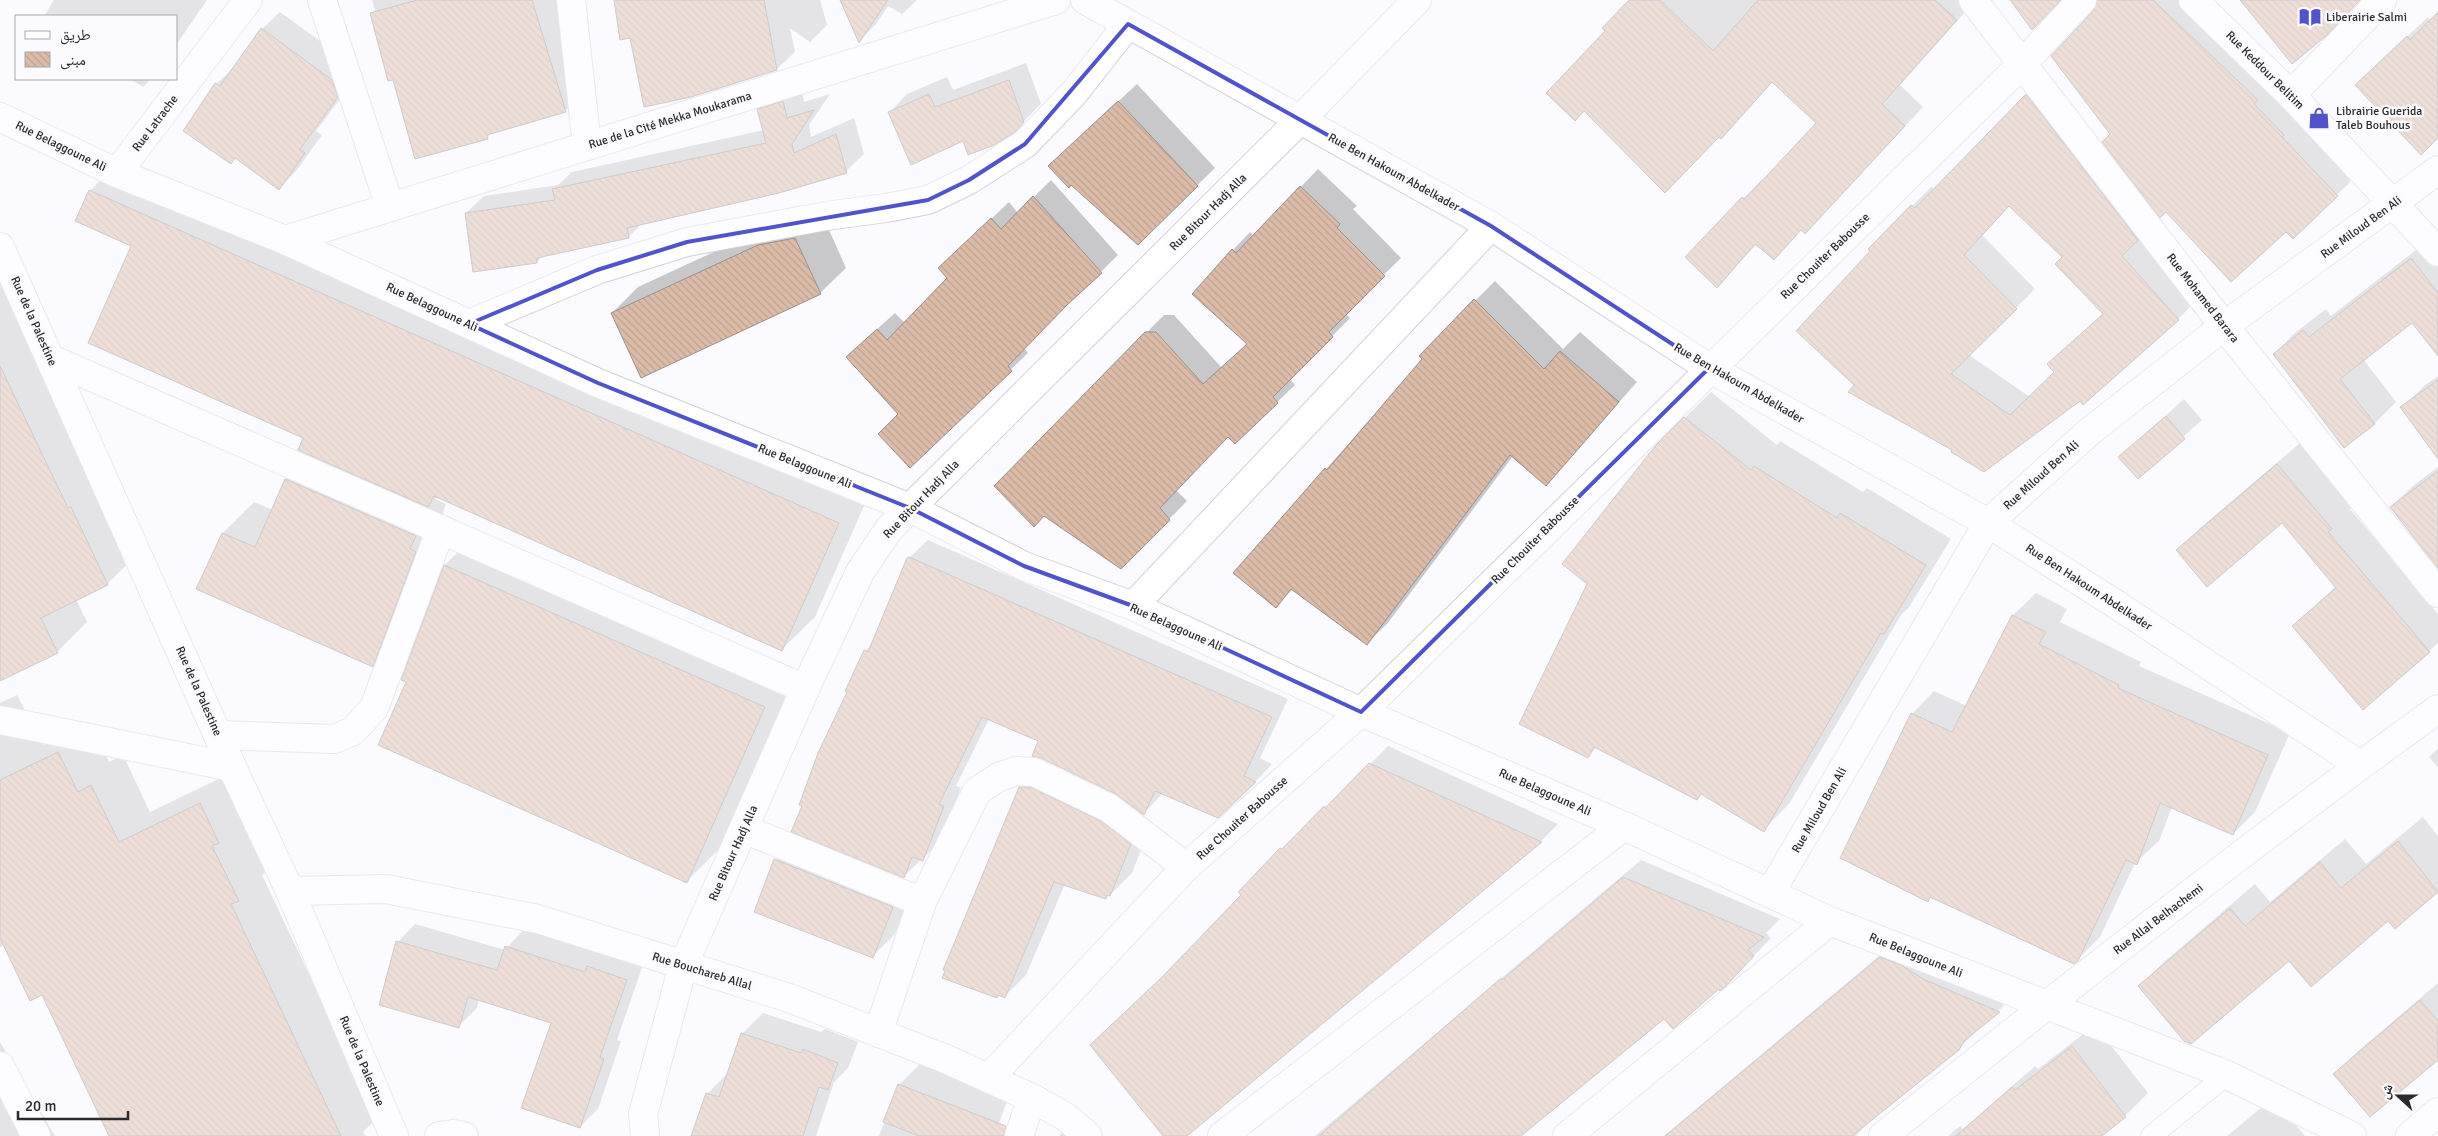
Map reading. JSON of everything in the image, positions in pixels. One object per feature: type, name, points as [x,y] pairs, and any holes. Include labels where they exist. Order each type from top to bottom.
[{"type":"street","name":"Rue Latrache","points":[[116,173],[248,0]]},
{"type":"street","points":[[322,0],[390,207]]},
{"type":"street","points":[[571,0],[587,146]]},
{"type":"street","name":"Rue de la Cité Mekka Moukarama","points":[[285,240],[1056,0]]},
{"type":"street","name":"Rue Ben Hakoum Abdelkader","points":[[1084,0],[1491,226],[1710,368],[1988,523],[2114,603],[2360,765]]},
{"type":"street","name":"Rue Bitour Hadj Alla","points":[[644,1136],[643,1114],[683,966],[805,689],[860,572],[889,529],[1418,0]]},
{"type":"street","name":"Rue Mohamed Barara","points":[[1973,0],[2224,326],[2438,593]]},
{"type":"street","name":"Rue Chouiter Babousse","points":[[988,1078],[1186,868],[1360,712],[2023,63],[2082,0]]},
{"type":"street","name":"Rue Keddour Belitim","points":[[2193,0],[2291,95],[2438,252]]},
{"type":"street","points":[[2291,95],[2382,0]]},
{"type":"street","points":[[469,324],[597,270],[686,242],[826,216],[928,200],[969,180],[1025,144],[1074,93],[1128,24]]},
{"type":"street","name":"Rue Belaggoune Ali","points":[[0,117],[116,173],[285,240],[598,383],[910,508],[1024,566],[1133,606],[1360,712],[1624,826],[1830,921],[2227,1075],[2352,1136]]},
{"type":"street","name":"Rue Miloud Ben Ali","points":[[1770,893],[1988,523],[2089,432],[2224,326],[2438,170]]},
{"type":"street","points":[[1133,606],[1491,226]]},
{"type":"street","name":"Rue de la Palestine","points":[[2,254],[51,359],[232,767],[290,891],[394,1136]]},
{"type":"street","points":[[51,359],[805,689]]},
{"type":"street","points":[[218,735],[334,739],[353,731],[374,708],[441,529]]},
{"type":"street","name":"Rue Allal Belhachemi","points":[[1883,1136],[2045,1005],[2360,765],[2438,709]]},
{"type":"street","points":[[0,720],[232,767]]},
{"type":"street","points":[[878,1033],[922,902],[977,791],[999,777],[1016,771],[1034,772],[1109,808],[1186,868]]},
{"type":"street","points":[[1222,1136],[1624,826]]},
{"type":"street","points":[[744,829],[922,902]]},
{"type":"street","name":"Rue Bouchareb Allal","points":[[290,891],[386,890],[538,919],[789,998],[878,1033],[1032,1098],[1066,1117],[1088,1136]]},
{"type":"street","points":[[1567,1136],[1830,921]]},
{"type":"street","points":[[0,1066],[36,1136]]},
{"type":"street","points":[[1019,1136],[1032,1098]]},
{"type":"street","points":[[2410,1136],[2438,1112]]},
{"type":"street","points":[[439,1136],[453,1134],[464,1136]]},
{"type":"lane","points":[[2151,1136],[2227,1075]]},
{"type":"highlighted area","points":[[1128,24],[1491,226],[1709,368],[1361,712],[1133,606],[1024,566],[910,508],[598,383],[469,324],[597,270],[687,242],[928,200],[969,180],[1025,144]]},
{"type":"building","points":[[417,0],[532,0],[566,112],[487,135],[488,139],[415,159],[393,80],[388,81],[370,13]]},
{"type":"building","points":[[614,0],[764,0],[777,70],[691,97],[644,107],[630,38],[620,40]]},
{"type":"building","points":[[840,0],[888,0],[859,43]]},
{"type":"building","points":[[1629,0],[1660,0],[1713,51],[1758,0],[1935,0],[1957,20],[1882,104],[1905,126],[1805,234],[1801,230],[1774,260],[1755,244],[1717,288],[1685,257],[1742,197],[1745,199],[1816,123],[1772,82],[1721,139],[1719,137],[1665,193],[1584,111],[1575,121],[1546,93],[1605,31],[1602,28]]},
{"type":"building","points":[[2010,0],[2061,0],[2032,30]]},
{"type":"building","points":[[2097,0],[2153,0],[2258,100],[2254,104],[2284,135],[2282,137],[2338,196],[2293,239],[2286,232],[2231,282],[2166,212],[2160,218],[2102,142],[2110,134],[2051,56],[2093,11]]},
{"type":"building","points":[[2240,0],[2360,0],[2326,36],[2292,64]]},
{"type":"building","points":[[2438,12],[2438,138],[2421,155],[2355,85],[2407,36],[2410,40]]},
{"type":"building","points":[[261,28],[332,80],[338,97],[300,149],[305,153],[279,190],[235,158],[231,164],[183,131],[215,83],[220,86]]},
{"type":"building","points":[[1009,80],[1024,122],[1015,132],[994,145],[968,155],[963,141],[911,165],[888,112],[929,94],[935,107]]},
{"type":"building","points":[[2026,94],[2138,240],[2122,256],[2179,320],[2083,405],[2080,401],[1984,472],[1951,452],[1952,450],[1848,392],[1854,385],[1796,331],[1870,251],[1868,249],[1911,205],[1915,208]],"holes":[[[2009,206],[2062,257],[2055,264],[2103,314],[2047,364],[2054,372],[2010,415],[1951,374],[2017,309],[1964,255]]]},
{"type":"building","points":[[783,101],[787,118],[814,110],[792,144],[794,153],[836,134],[847,173],[779,193],[627,228],[629,238],[537,258],[537,263],[473,272],[465,213],[555,200],[552,189],[766,143],[757,109]]},
{"type":"building","points":[[1118,101],[1198,186],[1138,245],[1071,185],[1069,188],[1048,166]]},
{"type":"building","points":[[1300,186],[1340,224],[1337,228],[1385,276],[1329,332],[1333,337],[1273,397],[1278,403],[1235,444],[1228,437],[1160,508],[1170,520],[1121,569],[1044,516],[1034,527],[994,486],[1145,332],[1156,332],[1203,384],[1247,344],[1192,294],[1232,249],[1236,253]]},
{"type":"building","points":[[89,190],[839,523],[782,651],[434,496],[428,507],[298,450],[303,438],[88,343],[131,246],[75,221]]},
{"type":"building","points":[[1033,196],[1102,273],[1067,305],[1008,366],[1012,371],[910,468],[878,434],[898,414],[846,357],[877,329],[887,340],[947,278],[938,268],[991,218],[1001,229]]},
{"type":"building","points":[[795,238],[821,294],[641,378],[611,313],[758,245]]},
{"type":"building","points":[[2411,258],[2438,293],[2438,356],[2412,323],[2340,379],[2375,424],[2344,448],[2273,354],[2303,330],[2309,337]]},
{"type":"building","points":[[1474,299],[1544,369],[1560,351],[1619,402],[1546,486],[1510,455],[1367,645],[1291,589],[1276,608],[1233,573],[1325,468],[1327,470],[1422,359],[1419,356]]},
{"type":"building","points":[[0,366],[68,508],[71,507],[108,585],[41,618],[58,653],[0,681]]},
{"type":"building","points":[[2438,380],[2438,459],[2400,407]]},
{"type":"building","points":[[2166,416],[2185,439],[2138,479],[2118,457]]},
{"type":"building","points":[[1684,417],[1751,470],[1754,466],[1837,518],[1840,513],[1926,565],[1884,634],[1881,633],[1764,832],[1701,794],[1697,800],[1594,747],[1588,758],[1519,724],[1587,584],[1562,564],[1656,445]]},
{"type":"building","points":[[2277,464],[2332,529],[2328,532],[2430,652],[2363,710],[2292,626],[2336,588],[2282,523],[2207,587],[2176,550]]},
{"type":"building","points":[[2438,471],[2438,568],[2390,507]]},
{"type":"building","points":[[285,479],[416,536],[410,549],[416,552],[373,667],[196,589],[222,533],[255,547]]},
{"type":"building","points":[[909,557],[1272,717],[1244,776],[1256,782],[1218,818],[1155,791],[1144,815],[1116,794],[1041,758],[1032,756],[1038,741],[982,717],[939,804],[944,806],[923,861],[912,857],[904,878],[791,832],[802,806],[799,805],[818,753],[847,692],[845,691],[864,650],[868,652]]},
{"type":"building","points":[[444,565],[765,707],[687,883],[378,745],[406,682],[401,680]]},
{"type":"building","points":[[2012,615],[2046,632],[2039,644],[2119,685],[2118,688],[2268,755],[2233,835],[2160,803],[2137,865],[2126,860],[2078,961],[2074,964],[1930,897],[1928,902],[1840,858],[1911,713],[1952,732]]},
{"type":"building","points":[[58,752],[78,792],[91,785],[119,842],[200,803],[219,843],[212,846],[239,901],[231,904],[341,1136],[109,1136],[42,995],[30,1001],[0,938],[0,780]]},
{"type":"building","points":[[1369,763],[1542,842],[1187,1136],[1163,1136],[1090,1045],[1162,977],[1241,895],[1238,892],[1280,848],[1282,849],[1324,806],[1325,808]]},
{"type":"building","points":[[1019,787],[1030,787],[1101,821],[1131,844],[1110,896],[1107,895],[1106,899],[1054,882],[1005,998],[998,995],[997,998],[942,978],[945,971],[943,970]]},
{"type":"building","points":[[2398,841],[2438,892],[2395,929],[2388,921],[2311,987],[2289,961],[2191,1044],[2184,1041],[2138,986],[2230,908],[2245,926],[2320,862],[2341,888]]},
{"type":"building","points":[[774,859],[893,907],[873,958],[754,912]]},
{"type":"building","points":[[1623,877],[1764,937],[1748,950],[1754,956],[1720,991],[1719,989],[1673,1029],[1664,1019],[1521,1136],[1319,1136],[1501,978],[1502,980]]},
{"type":"building","points":[[396,941],[497,970],[505,946],[585,972],[587,966],[627,980],[600,1057],[604,1059],[580,1128],[521,1108],[551,1023],[468,997],[459,1028],[379,1005]]},
{"type":"building","points":[[1880,957],[1901,965],[1923,979],[2000,1012],[1965,1040],[1959,1050],[1852,1136],[1665,1136]]},
{"type":"building","points":[[2420,1000],[2438,1021],[2438,1060],[2370,1117],[2333,1074]]},
{"type":"building","points":[[741,1033],[801,1053],[803,1049],[838,1063],[828,1090],[819,1087],[803,1136],[691,1136],[706,1093],[719,1097]]},
{"type":"building","points":[[2072,1046],[2126,1117],[2102,1136],[1956,1136],[2012,1087],[2015,1090]]},
{"type":"building","points":[[898,1084],[1006,1126],[1004,1136],[919,1136],[883,1122]]},
{"type":"place","name":"Liberairie Salmi","points":[[2310,17]]},
{"type":"place","name":"Librairie Guerida Taleb Bouhous","points":[[2319,118]]}]
